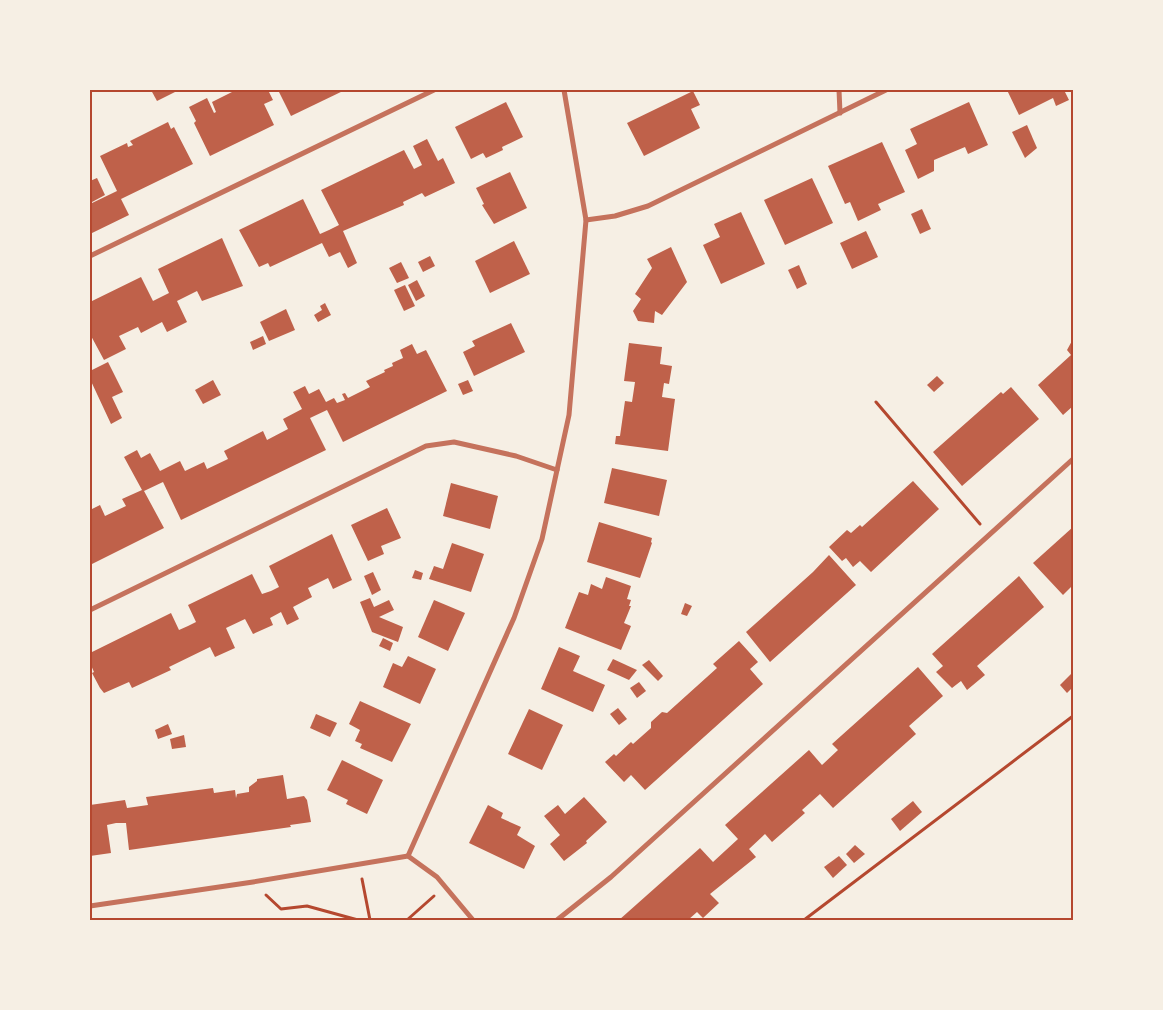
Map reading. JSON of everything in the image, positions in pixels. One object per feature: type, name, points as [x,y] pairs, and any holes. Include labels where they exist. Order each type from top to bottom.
[{"type":"street","points":[[90,256],[434,90]]},
{"type":"street","points":[[408,856],[514,618],[542,539],[557,470],[571,397],[586,220],[564,90]]},
{"type":"street","points":[[839,90],[840,113]]},
{"type":"street","points":[[586,220],[615,216],[648,206],[886,90]]},
{"type":"street","points":[[90,610],[426,446],[454,442],[516,456],[557,470]]},
{"type":"street","points":[[557,920],[611,877],[1073,459]]},
{"type":"street","points":[[90,906],[253,882],[408,856],[437,877],[473,920]]},
{"type":"path","points":[[876,402],[989,534]]},
{"type":"path","points":[[804,920],[1073,716]]},
{"type":"path","points":[[360,864],[370,920]]},
{"type":"path","points":[[253,882],[281,909],[307,906],[358,920]]},
{"type":"path","points":[[407,920],[445,886]]},
{"type":"building","points":[[151,90],[179,90],[157,101]]},
{"type":"building","points":[[236,90],[268,90],[273,100],[264,104],[274,125],[210,156],[194,123],[196,121],[189,107],[207,98],[214,113],[216,112],[212,102]]},
{"type":"building","points":[[278,90],[345,90],[291,116]]},
{"type":"building","points":[[1007,90],[1064,90],[1069,100],[1056,106],[1053,98],[1019,115]]},
{"type":"building","points":[[693,91],[700,105],[691,109],[700,128],[644,156],[627,123]]},
{"type":"building","points":[[506,102],[523,137],[502,147],[503,150],[486,158],[483,153],[471,159],[455,127]]},
{"type":"building","points":[[969,102],[988,145],[968,154],[965,147],[934,160],[934,171],[918,179],[905,150],[917,144],[910,129]]},
{"type":"building","points":[[168,122],[171,129],[174,127],[193,164],[121,199],[129,215],[90,234],[90,204],[117,191],[100,156],[127,143],[128,147],[133,145],[130,141]]},
{"type":"building","points":[[1027,125],[1037,148],[1025,158],[1012,132]]},
{"type":"building","points":[[427,139],[438,161],[443,158],[455,183],[425,197],[422,193],[403,202],[404,205],[343,231],[357,263],[348,268],[340,252],[329,257],[322,243],[270,267],[268,263],[259,267],[239,230],[303,199],[320,234],[329,230],[339,225],[321,190],[404,150],[414,169],[422,165],[413,146]]},
{"type":"building","points":[[882,142],[905,192],[878,204],[881,210],[858,221],[850,202],[845,204],[828,166]]},
{"type":"building","points":[[510,172],[527,208],[494,224],[482,205],[484,204],[476,188]]},
{"type":"building","points":[[97,178],[105,195],[92,202],[90,181]]},
{"type":"building","points":[[812,178],[833,223],[785,245],[764,200]]},
{"type":"building","points":[[922,209],[931,229],[920,234],[911,214]]},
{"type":"building","points":[[741,212],[765,264],[721,284],[703,245],[720,237],[714,224]]},
{"type":"building","points":[[866,231],[878,257],[852,269],[840,243]]},
{"type":"building","points":[[222,238],[243,286],[202,301],[197,291],[177,301],[187,322],[167,332],[162,322],[141,333],[138,327],[119,336],[126,349],[104,360],[90,334],[90,302],[141,277],[153,301],[169,293],[158,269]]},
{"type":"building","points":[[514,241],[530,274],[490,293],[475,261]]},
{"type":"building","points":[[671,247],[687,282],[662,315],[655,311],[654,323],[638,321],[633,311],[641,299],[635,294],[652,268],[647,259]]},
{"type":"building","points":[[430,256],[435,266],[423,272],[418,262]]},
{"type":"building","points":[[401,262],[409,278],[397,283],[389,268]]},
{"type":"building","points":[[799,265],[807,284],[797,289],[788,270]]},
{"type":"building","points":[[417,280],[425,296],[416,301],[408,285]]},
{"type":"building","points":[[405,285],[415,306],[404,311],[394,290]]},
{"type":"building","points":[[325,303],[331,315],[318,322],[314,315],[322,310],[320,306]]},
{"type":"building","points":[[286,309],[295,330],[269,341],[260,322]]},
{"type":"building","points":[[511,323],[525,352],[474,376],[463,352],[475,346],[472,341]]},
{"type":"building","points":[[263,336],[266,344],[253,350],[250,342]]},
{"type":"building","points":[[1073,339],[1073,406],[1063,415],[1038,385],[1071,355],[1067,350]]},
{"type":"building","points":[[629,343],[662,347],[660,364],[672,366],[669,384],[664,383],[662,397],[675,399],[668,451],[615,444],[616,436],[620,436],[625,401],[632,402],[635,382],[624,381]]},
{"type":"building","points":[[412,344],[417,354],[426,350],[447,391],[343,442],[327,410],[310,418],[326,450],[181,520],[163,482],[144,491],[164,528],[90,565],[90,510],[100,505],[105,516],[126,506],[122,499],[142,490],[124,457],[137,450],[141,458],[150,453],[160,471],[180,461],[185,471],[204,462],[207,469],[228,459],[224,451],[263,431],[267,440],[288,429],[283,419],[302,409],[293,392],[305,386],[309,394],[319,389],[326,402],[334,398],[337,403],[345,400],[342,394],[345,393],[348,398],[370,387],[366,381],[385,372],[384,370],[393,366],[392,363],[403,358],[400,350]]},
{"type":"building","points":[[108,362],[123,392],[112,397],[122,418],[111,424],[90,379],[90,371]]},
{"type":"building","points":[[937,376],[944,383],[934,392],[927,385]]},
{"type":"building","points":[[213,380],[221,395],[203,404],[195,390]]},
{"type":"building","points":[[468,380],[473,391],[463,395],[458,384]]},
{"type":"building","points":[[1011,387],[1039,419],[962,486],[933,452],[1001,392],[1003,394]]},
{"type":"building","points":[[612,468],[667,480],[659,516],[604,503]]},
{"type":"building","points":[[913,481],[939,509],[871,572],[860,561],[853,567],[846,558],[842,561],[829,547],[847,530],[851,533],[860,525],[862,527]]},
{"type":"building","points":[[451,483],[498,496],[490,529],[443,516]]},
{"type":"building","points":[[387,508],[401,538],[381,546],[384,554],[368,561],[351,525]]},
{"type":"building","points":[[599,522],[652,538],[640,578],[587,562]]},
{"type":"building","points":[[1073,527],[1073,585],[1063,595],[1033,563]]},
{"type":"building","points":[[332,534],[352,580],[333,589],[328,578],[308,588],[312,597],[293,607],[299,619],[287,625],[281,612],[270,618],[273,625],[253,634],[245,619],[226,628],[235,648],[215,657],[210,647],[169,667],[171,670],[132,688],[129,682],[104,693],[100,688],[92,673],[94,672],[90,663],[90,653],[171,613],[179,630],[188,626],[196,622],[188,605],[252,574],[262,594],[271,591],[279,587],[269,566]]},
{"type":"building","points":[[452,543],[484,554],[471,592],[429,579],[434,566],[443,569]]},
{"type":"building","points":[[829,555],[856,585],[770,662],[746,632],[813,572]]},
{"type":"building","points":[[415,570],[423,573],[421,580],[412,578]]},
{"type":"building","points":[[373,572],[381,590],[372,595],[364,576]]},
{"type":"building","points":[[1019,576],[1044,607],[977,666],[985,675],[967,690],[961,681],[952,688],[936,672],[943,666],[932,654]]},
{"type":"building","points":[[606,577],[631,586],[627,599],[631,600],[629,606],[631,606],[624,623],[631,626],[621,650],[565,628],[579,592],[588,595],[591,584],[602,589]]},
{"type":"building","points":[[370,598],[374,607],[389,600],[394,610],[379,617],[403,627],[398,642],[372,632],[360,602]]},
{"type":"building","points":[[434,600],[465,613],[448,651],[418,637]]},
{"type":"building","points":[[685,603],[692,606],[687,616],[681,614]]},
{"type":"building","points":[[383,638],[393,643],[390,651],[379,646]]},
{"type":"building","points":[[739,641],[758,662],[750,669],[763,684],[645,790],[631,775],[624,782],[605,762],[614,754],[616,756],[631,742],[633,744],[651,728],[651,722],[662,712],[667,713],[717,668],[713,664]]},
{"type":"building","points":[[559,647],[580,656],[573,671],[605,685],[593,712],[541,689]]},
{"type":"building","points":[[408,656],[436,669],[420,704],[383,687],[393,663],[402,667]]},
{"type":"building","points":[[613,659],[637,670],[629,680],[607,670]]},
{"type":"building","points":[[649,660],[663,676],[658,681],[642,665]]},
{"type":"building","points":[[918,667],[943,696],[909,726],[916,734],[833,808],[820,794],[802,810],[805,813],[772,842],[765,834],[749,849],[756,857],[710,894],[719,903],[703,918],[697,912],[688,920],[619,920],[700,848],[713,862],[738,839],[725,825],[809,750],[822,765],[838,750],[832,744]]},
{"type":"building","points":[[1071,674],[1073,687],[1067,693],[1060,685]]},
{"type":"building","points":[[639,682],[646,691],[637,698],[630,688]]},
{"type":"building","points":[[360,701],[411,724],[392,762],[360,748],[362,744],[355,741],[360,730],[349,724]]},
{"type":"building","points":[[618,708],[627,719],[619,725],[610,714]]},
{"type":"building","points":[[529,709],[563,725],[542,770],[508,754]]},
{"type":"building","points":[[316,714],[337,723],[330,737],[310,728]]},
{"type":"building","points":[[168,724],[172,734],[158,739],[155,730]]},
{"type":"building","points":[[184,735],[186,747],[172,749],[170,739]]},
{"type":"building","points":[[342,760],[383,780],[367,814],[346,804],[348,800],[327,790]]},
{"type":"building","points":[[283,775],[287,799],[304,796],[307,800],[311,822],[290,825],[291,827],[129,850],[126,823],[116,823],[107,825],[111,853],[90,856],[90,805],[125,800],[127,808],[148,805],[146,797],[213,788],[214,793],[235,790],[236,798],[237,794],[249,792],[249,787],[257,779]]},
{"type":"building","points":[[584,797],[607,822],[586,841],[587,843],[564,861],[550,844],[560,835],[544,816],[558,805],[565,814]]},
{"type":"building","points":[[913,801],[922,812],[900,831],[891,819]]},
{"type":"building","points":[[488,805],[503,813],[501,818],[521,827],[517,835],[535,846],[524,869],[469,843]]},
{"type":"building","points":[[855,845],[865,854],[854,863],[846,854]]},
{"type":"building","points":[[839,856],[847,865],[833,878],[824,867]]}]
